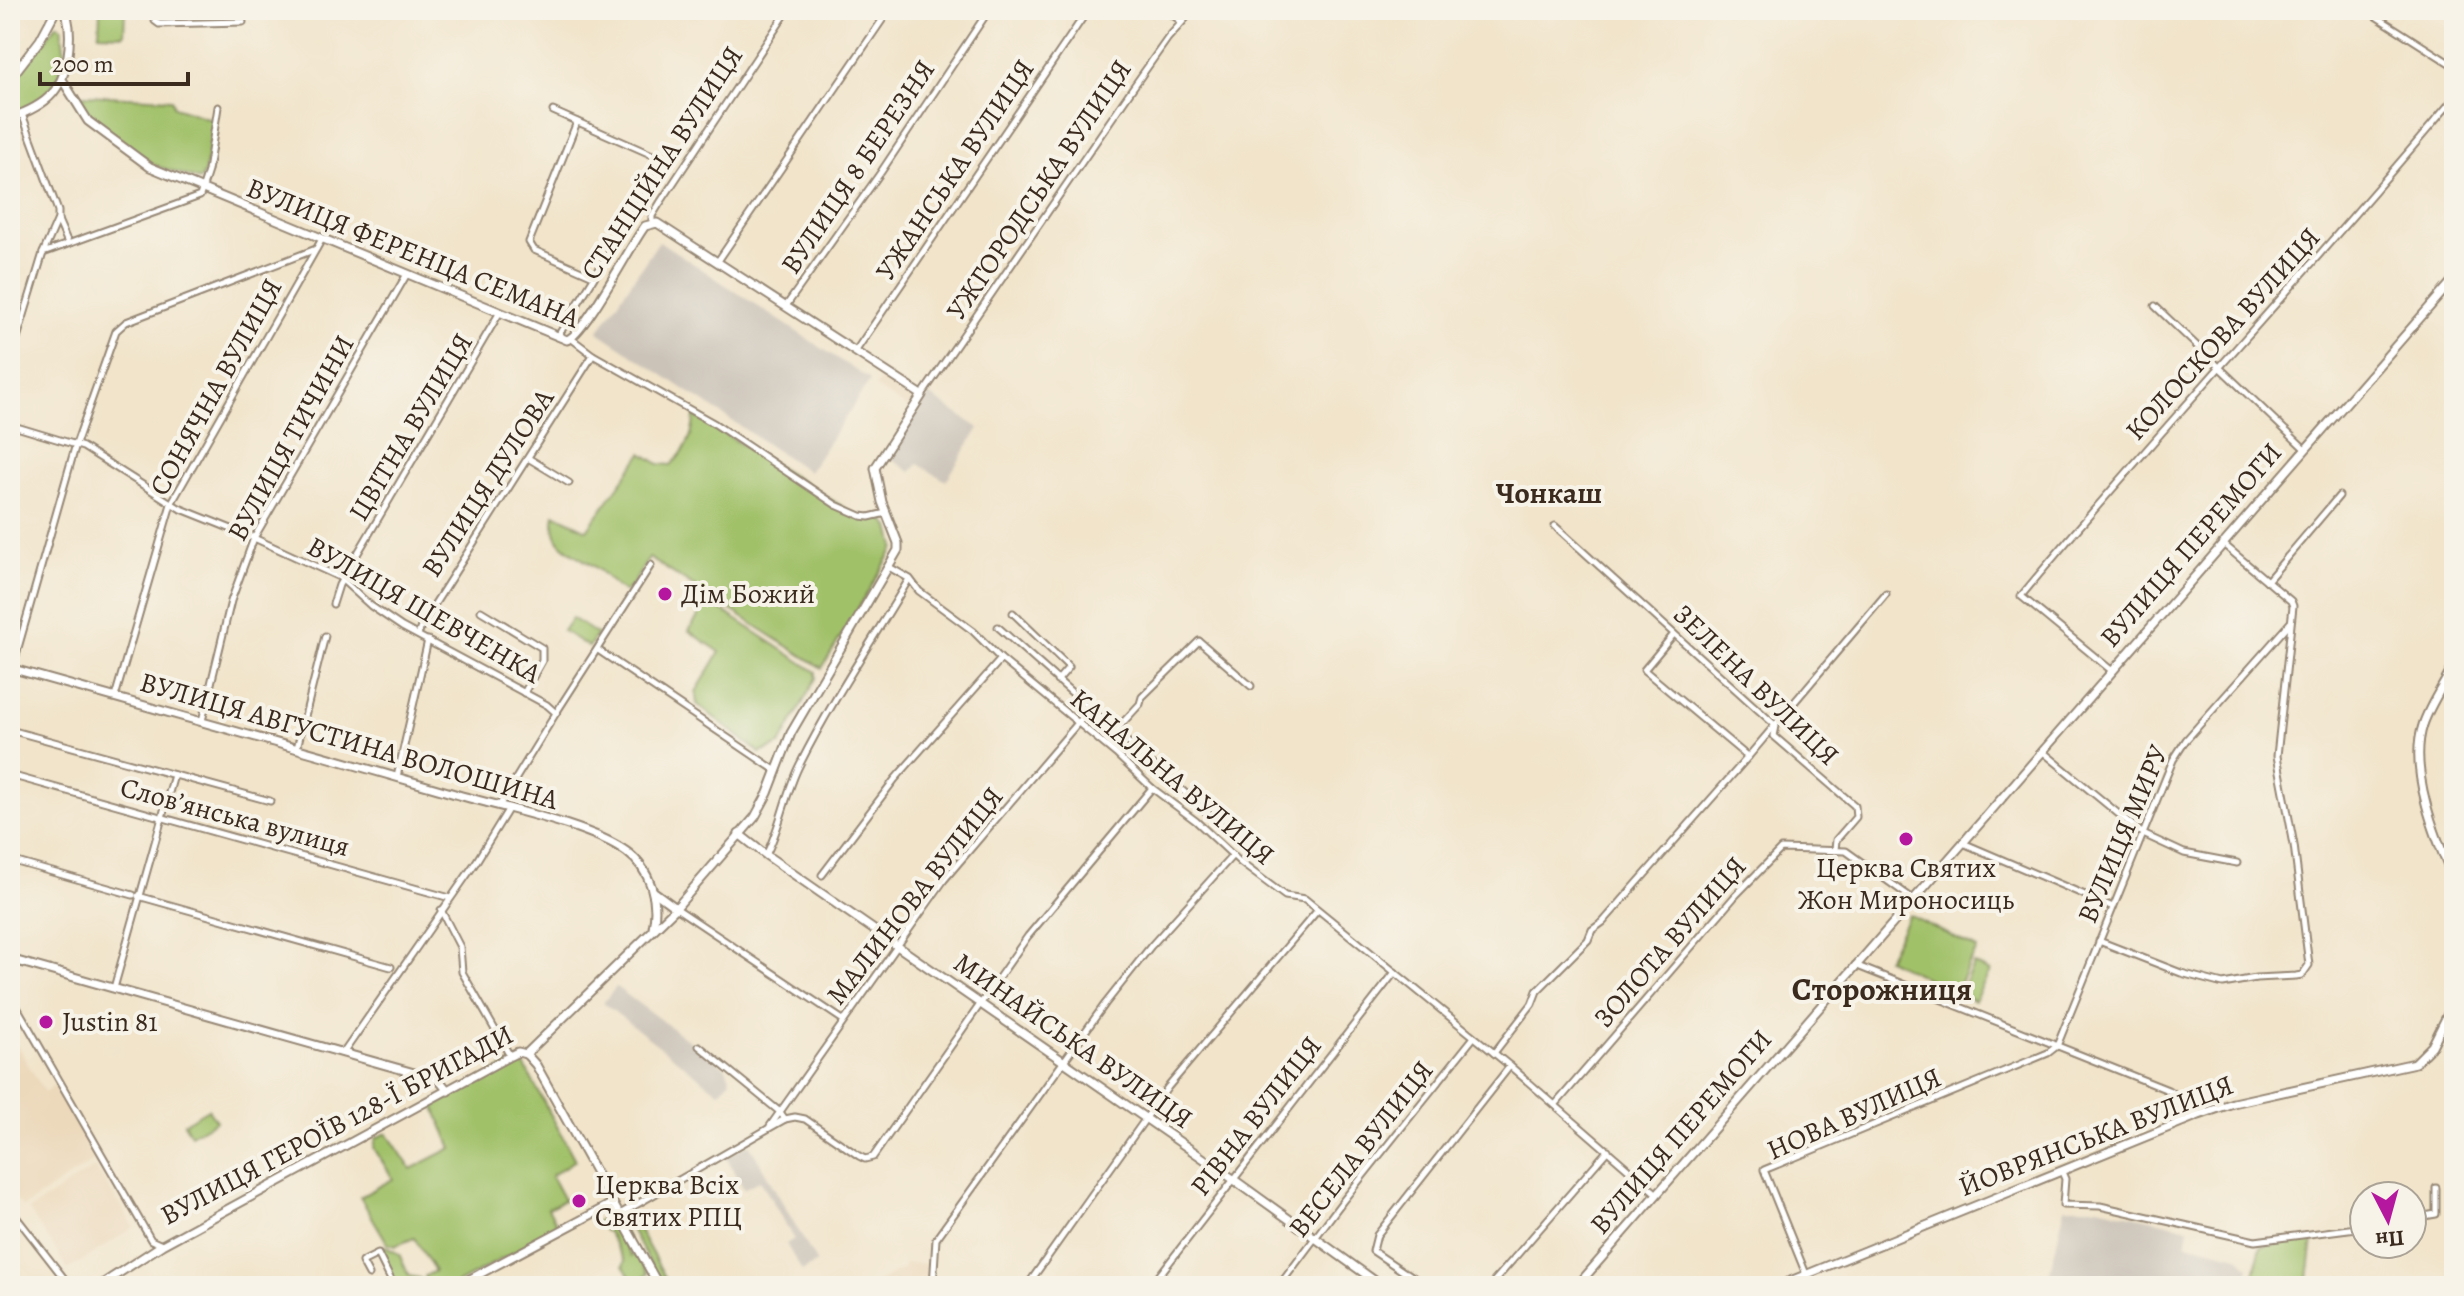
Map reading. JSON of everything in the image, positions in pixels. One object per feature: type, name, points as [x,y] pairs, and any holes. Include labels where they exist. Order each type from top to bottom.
[{"type":"street","points":[[10,79],[40,40],[56,10]]},
{"type":"street","points":[[10,118],[44,101],[63,81],[70,38],[65,10]]},
{"type":"street","points":[[154,10],[155,21],[159,24],[243,22]]},
{"type":"street","name":"СТАНЦІЙНА ВУЛИЦЯ","points":[[572,339],[640,233],[652,222],[660,203],[788,10]]},
{"type":"street","points":[[718,261],[889,10]]},
{"type":"street","name":"ВУЛИЦЯ 8 БЕРЕЗНЯ","points":[[786,306],[881,172],[989,10]]},
{"type":"street","name":"УЖАНСЬКА ВУЛИЦЯ","points":[[855,352],[1088,10]]},
{"type":"street","points":[[1166,10],[1182,22]]},
{"type":"street","name":"УЖГОРОДСЬКА ВУЛИЦЯ","points":[[922,395],[1132,89],[1193,10]]},
{"type":"street","points":[[2366,10],[2454,66]]},
{"type":"street","name":"ВУЛИЦЯ ФЕРЕНЦА СЕМАНА","points":[[63,81],[93,125],[144,163],[557,337],[572,339],[593,355],[715,424],[836,505],[861,516],[886,513]]},
{"type":"street","name":"КОЛОСКОВА ВУЛИЦЯ","points":[[2021,596],[2306,272],[2454,98]]},
{"type":"street","points":[[43,253],[200,196],[218,107]]},
{"type":"street","points":[[553,111],[657,157],[662,167],[557,337]]},
{"type":"street","points":[[22,114],[57,203],[58,219],[68,243]]},
{"type":"street","points":[[577,122],[529,242],[534,250],[593,276]]},
{"type":"street","points":[[10,361],[43,253],[58,219]]},
{"type":"street","points":[[652,222],[661,224],[922,395],[875,468],[879,493],[898,543],[889,567]]},
{"type":"street","name":"СОНЯЧНА ВУЛИЦЯ","points":[[115,697],[171,504],[322,239]]},
{"type":"street","points":[[11,669],[76,444],[120,326],[316,249]]},
{"type":"street","name":"ВУЛИЦЯ ТИЧИНИ","points":[[202,721],[231,601],[254,538],[407,274]]},
{"type":"street","name":"ВУЛИЦЯ ПЕРЕМОГИ","points":[[1577,1286],[2454,279]]},
{"type":"street","name":"ВУЛИЦЯ ПЕРЕМОГИ","points":[[2155,306],[2305,449]]},
{"type":"street","name":"ЦВІТНА ВУЛИЦЯ","points":[[333,604],[339,585],[500,312]]},
{"type":"street","name":"ВУЛИЦЯ ДУЛОВА","points":[[418,635],[422,624],[593,355]]},
{"type":"street","name":"ВУЛИЦЯ ШЕВЧЕНКА","points":[[10,425],[76,444],[171,504],[344,580],[371,606],[556,713]]},
{"type":"street","points":[[528,458],[569,483]]},
{"type":"street","points":[[2267,581],[2339,496]]},
{"type":"street","name":"ЗЕЛЕНА ВУЛИЦЯ","points":[[1555,526],[1774,724],[1774,736],[1857,810],[1856,817],[1836,840],[1835,850]]},
{"type":"street","points":[[2099,941],[2181,973],[2223,984],[2296,976],[2306,970],[2310,958],[2294,845],[2277,756],[2293,611],[2291,601],[2222,543]]},
{"type":"street","name":"ВУЛИЦЯ ШЕВЧЕНКА","points":[[499,806],[651,565]]},
{"type":"street","name":"КАНАЛЬНА ВУЛИЦЯ","points":[[889,567],[910,579],[919,591],[973,631],[1001,659],[1233,855],[1285,896],[1305,899],[1395,972],[1510,1066],[1657,1194]]},
{"type":"street","name":"ВУЛИЦЯ ГЕРОЇВ 128-Ї БРИГАДИ","points":[[99,1286],[149,1252],[510,1056],[518,1052],[526,1054],[676,908],[760,809],[791,733],[889,567]]},
{"type":"street","points":[[766,855],[775,837],[786,794],[812,740],[910,579]]},
{"type":"street","points":[[1494,1053],[1532,1004],[1537,991],[1588,940],[1592,930],[1603,922],[1748,757],[1886,594]]},
{"type":"street","name":"ВУЛИЦЯ ПЕРЕМОГИ","points":[[2021,596],[2111,670]]},
{"type":"street","points":[[481,611],[542,648],[542,661],[524,693]]},
{"type":"street","points":[[1013,613],[1069,667],[1057,681]]},
{"type":"street","name":"ВУЛИЦЯ МИРУ","points":[[2057,1046],[2173,760],[2186,740],[2290,623]]},
{"type":"street","points":[[998,627],[1227,830]]},
{"type":"street","points":[[1675,634],[1644,670],[1748,757]]},
{"type":"street","points":[[297,749],[325,636]]},
{"type":"street","points":[[397,777],[428,640]]},
{"type":"street","points":[[1116,730],[1140,704],[1142,697],[1199,641],[1251,686]]},
{"type":"street","points":[[598,650],[775,770]]},
{"type":"street","points":[[822,875],[895,779],[1001,659]]},
{"type":"street","points":[[2454,665],[2422,728],[2420,757],[2433,830],[2454,880]]},
{"type":"street","name":"ВУЛИЦЯ АВГУСТИНА ВОЛОШИНА","points":[[11,669],[509,808],[608,841],[635,859],[653,891],[676,908]]},
{"type":"street","name":"МАЛИНОВА ВУЛИЦЯ","points":[[767,1130],[944,880],[1089,710]]},
{"type":"street","points":[[10,730],[270,801]]},
{"type":"street","points":[[2041,751],[2143,834],[2184,853],[2237,863]]},
{"type":"street","name":"Словʼянська вулиця","points":[[10,775],[450,898]]},
{"type":"street","points":[[114,988],[135,896],[163,817],[174,775]]},
{"type":"street","points":[[620,1214],[785,1119],[800,1117],[859,1156],[865,1159],[873,1157],[1028,936],[1152,788]]},
{"type":"street","points":[[344,1052],[509,808]]},
{"type":"street","name":"МИНАЙСЬКА ВУЛИЦЯ","points":[[739,834],[1382,1286]]},
{"type":"street","points":[[1961,843],[2113,907]]},
{"type":"street","name":"ЗОЛОТА ВУЛИЦЯ","points":[[1555,1105],[1736,895],[1781,849],[1835,850]]},
{"type":"street","points":[[1835,850],[1856,856],[1913,899]]},
{"type":"street","points":[[933,1286],[936,1239],[1151,946],[1233,855]]},
{"type":"street","points":[[10,860],[391,967]]},
{"type":"street","points":[[653,891],[656,908],[653,929]]},
{"type":"street","points":[[676,908],[843,1020]]},
{"type":"street","points":[[441,910],[460,947],[462,972],[510,1056]]},
{"type":"street","points":[[1027,1286],[1168,1087],[1317,911]]},
{"type":"street","points":[[10,959],[439,1080],[448,1091]]},
{"type":"street","points":[[1855,965],[2168,1090],[2191,1104],[2199,1115]]},
{"type":"street","name":"РІВНА ВУЛИЦЯ","points":[[1151,1286],[1395,972]]},
{"type":"street","points":[[10,995],[151,1240],[162,1245]]},
{"type":"street","name":"ЙОВРЯНСЬКА ВУЛИЦЯ","points":[[1784,1285],[2199,1115],[2247,1100],[2415,1063],[2432,1046],[2454,1002]]},
{"type":"street","name":"ВЕСЕЛА ВУЛИЦЯ","points":[[1279,1286],[1474,1037]]},
{"type":"street","points":[[699,1046],[785,1119]]},
{"type":"street","name":"НОВА ВУЛИЦЯ","points":[[1806,1274],[1764,1170],[2048,1053],[2057,1046]]},
{"type":"street","points":[[526,1054],[536,1065],[659,1286]]},
{"type":"street","points":[[1424,1286],[1373,1251],[1377,1235],[1510,1066]]},
{"type":"street","points":[[1490,1286],[1608,1150]]},
{"type":"street","points":[[2062,1172],[2065,1179],[2063,1205],[2100,1206],[2245,1240],[2348,1229]]},
{"type":"street","points":[[2428,1215],[2436,1214],[2436,1188]]},
{"type":"street","points":[[457,1286],[613,1203]]},
{"type":"street","points":[[10,1209],[70,1286]]},
{"type":"street","points":[[149,1252],[151,1240]]},
{"type":"street","points":[[369,1275],[362,1262],[378,1254],[394,1286]]},
{"type":"street","points":[[1397,1286],[1407,1274]]},
{"type":"shaded area","points":[[659,241],[870,380],[809,472],[598,332]]},
{"type":"shaded area","points":[[883,375],[915,397],[908,408],[875,387]]},
{"type":"shaded area","points":[[929,395],[979,428],[946,481],[918,464],[911,472],[888,457]]},
{"type":"shaded area","points":[[616,987],[726,1068],[731,1080],[719,1092],[603,1003]]},
{"type":"shaded area","points":[[17,1045],[44,1092],[55,1086],[94,1160],[23,1207],[10,1193],[10,1049]]},
{"type":"shaded area","points":[[749,1144],[817,1263],[802,1271],[786,1244],[794,1239],[760,1180],[744,1189],[726,1157]]},
{"type":"shaded area","points":[[95,1167],[134,1227],[68,1270],[29,1210]]},
{"type":"shaded area","points":[[2065,1207],[2098,1207],[2189,1228],[2186,1243],[2238,1256],[2249,1267],[2244,1286],[2047,1286]]},
{"type":"shaded area","points":[[904,1263],[928,1264],[927,1286],[870,1286],[904,1268]]},
{"type":"green space","points":[[100,10],[125,10],[124,35],[99,34]]},
{"type":"green space","points":[[57,24],[62,27],[64,54],[58,78],[45,94],[29,106],[10,114],[10,86]]},
{"type":"green space","points":[[84,95],[171,99],[174,107],[213,120],[205,171],[200,180],[156,166],[90,119],[79,100]]},
{"type":"green space","points":[[694,415],[861,518],[882,518],[890,527],[895,547],[822,668],[649,558],[625,592],[560,543],[554,526],[555,514],[587,530],[642,453],[659,464],[671,465],[688,442]]},
{"type":"green space","points":[[708,601],[816,672],[816,678],[780,745],[760,753],[697,704],[696,692],[720,652],[689,631]]},
{"type":"green space","points":[[572,618],[597,634],[589,647],[563,631]]},
{"type":"green space","points":[[1909,915],[1977,949],[1955,992],[1887,959]]},
{"type":"green space","points":[[1974,964],[1990,972],[1974,1001],[1959,993]]},
{"type":"green space","points":[[522,1061],[575,1160],[551,1176],[564,1200],[548,1208],[559,1228],[452,1286],[426,1286],[425,1276],[435,1271],[414,1238],[395,1246],[388,1244],[360,1197],[393,1179],[374,1148],[376,1138],[387,1133],[411,1169],[452,1148],[434,1106],[513,1062]]},
{"type":"green space","points":[[208,1109],[216,1121],[191,1135],[184,1123]]},
{"type":"green space","points":[[611,1210],[628,1238],[623,1241],[631,1256],[637,1254],[648,1274],[635,1284],[608,1232],[597,1222]]},
{"type":"green space","points":[[630,1214],[670,1286],[663,1286],[624,1217]]},
{"type":"green space","points":[[2313,1240],[2307,1286],[2251,1286],[2261,1246]]},
{"type":"green space","points":[[384,1246],[399,1254],[409,1276],[420,1278],[422,1286],[397,1286],[382,1255]]},
{"type":"place","name":"Дім Божий","points":[[665,594]]},
{"type":"place","name":"Церква Святих Жон Мироносиць","points":[[1906,839]]},
{"type":"place","name":"Justin 81","points":[[46,1022]]},
{"type":"place","name":"Церква Всіх Святих РПЦ","points":[[579,1201]]},
{"type":"district","name":"Чонкаш","points":[[1549,493]]},
{"type":"district","name":"Сторожниця","points":[[1882,989]]}]
